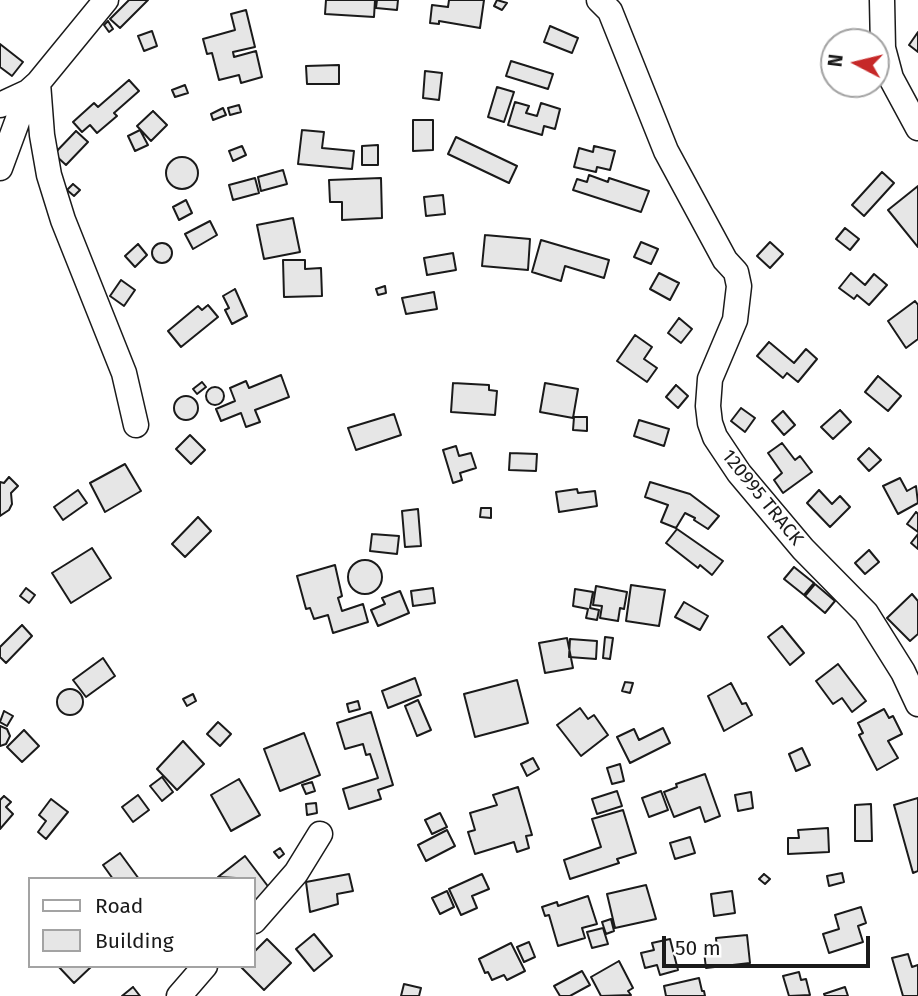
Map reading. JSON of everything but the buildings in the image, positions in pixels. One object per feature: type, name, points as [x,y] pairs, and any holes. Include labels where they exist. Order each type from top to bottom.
[{"type":"street","points":[[0,168],[33,87],[106,0]]},
{"type":"street","name":"120995 TRACK","points":[[599,0],[610,11],[666,151],[724,260],[736,272],[739,286],[735,320],[710,379],[708,406],[715,437],[739,473],[803,549],[866,613],[903,672],[918,704]]},
{"type":"street","points":[[881,0],[883,48],[891,78],[918,128]]},
{"type":"street","points":[[0,105],[33,87]]},
{"type":"street","points":[[33,87],[49,175],[63,220],[124,373],[136,425]]},
{"type":"street","points":[[256,919],[296,873],[320,834]]},
{"type":"street","points":[[179,996],[203,968]]}]
